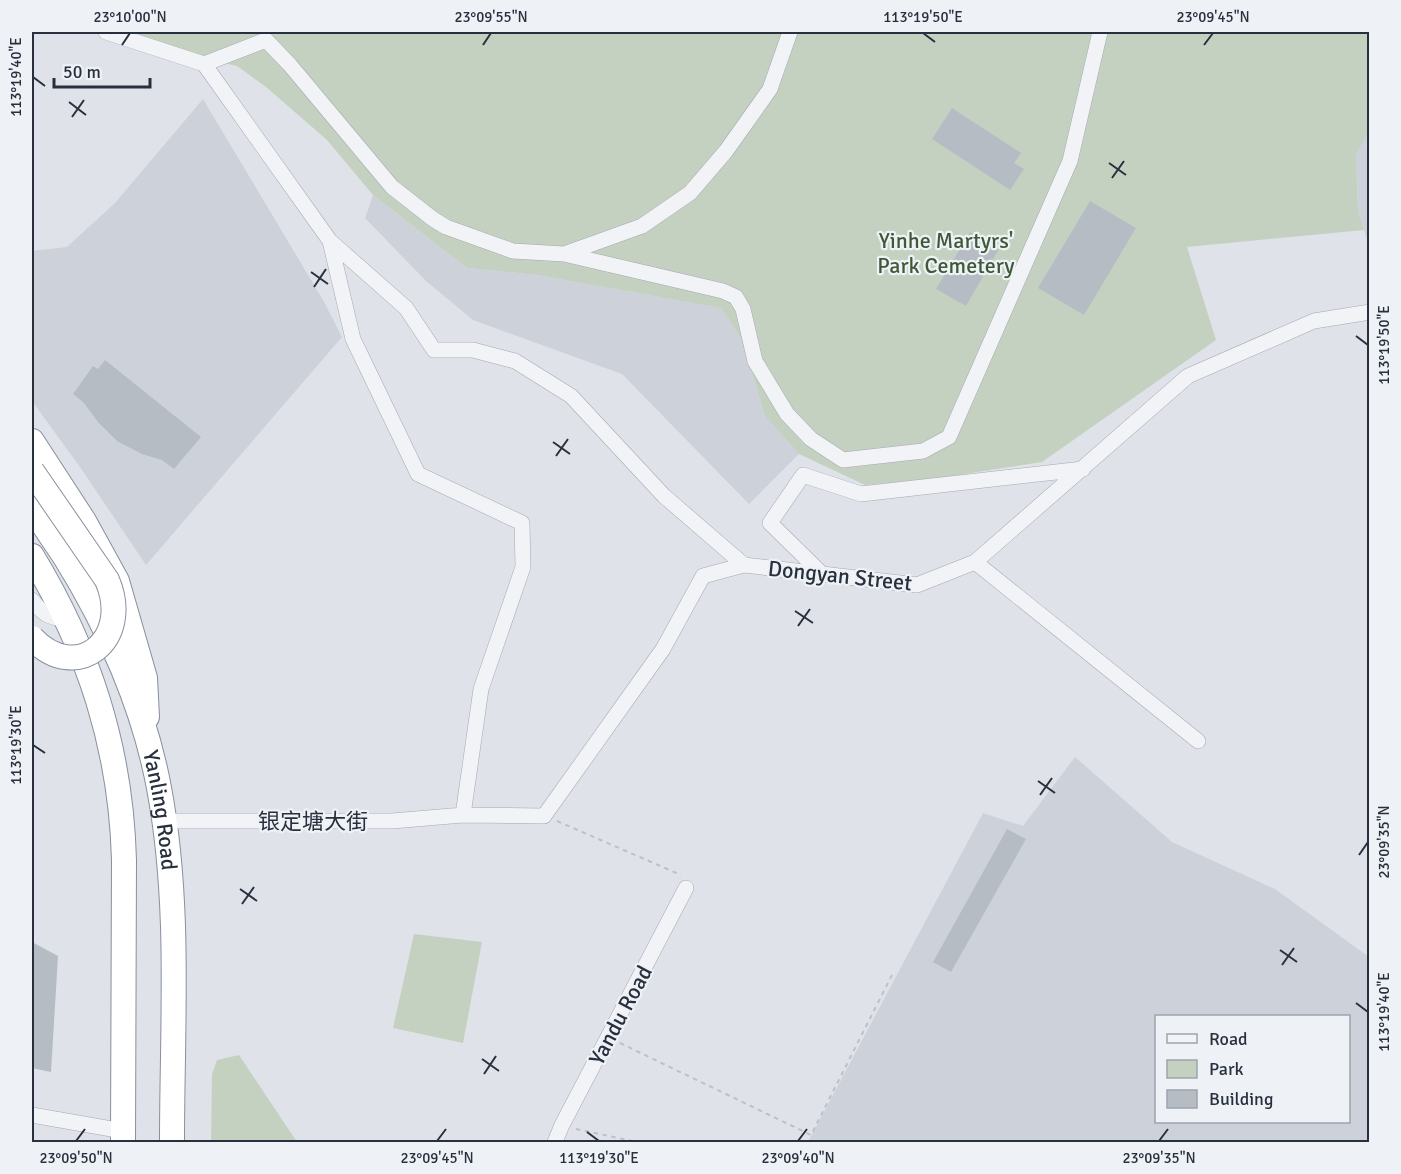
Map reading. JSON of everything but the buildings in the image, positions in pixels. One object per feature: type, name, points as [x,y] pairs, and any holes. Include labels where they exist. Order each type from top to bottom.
[{"type":"highway","points":[[32,441],[84,521],[117,581],[145,678],[148,704],[147,741]]},
{"type":"highway","points":[[32,471],[106,580],[112,593],[114,619],[111,632],[105,641],[86,654],[62,657],[50,653],[32,638]]},
{"type":"highway","name":"Yanling Road","points":[[32,507],[64,555],[118,659],[147,741],[158,786],[172,900],[172,1143]]},
{"type":"highway","name":"Yanling Road","points":[[32,556],[75,636],[101,707],[115,762],[120,794],[124,860],[123,1137]]},
{"type":"street","points":[[106,32],[204,64],[330,241],[406,308],[434,350],[472,350],[515,361],[571,396],[664,496],[744,565]]},
{"type":"street","points":[[564,254],[642,226],[690,194],[726,151],[770,89],[789,32]]},
{"type":"street","points":[[204,64],[266,40],[290,65],[392,187],[433,219],[460,234],[513,251],[564,254],[723,291],[736,297],[743,309],[755,361],[787,414],[811,440],[843,460],[922,451],[949,437],[1070,161],[1100,32]]},
{"type":"street","points":[[330,241],[353,339],[418,474],[522,523],[523,567],[481,688],[462,815],[544,816]]},
{"type":"street","name":"Dongyan Street","points":[[544,816],[663,648],[703,576],[744,565],[917,585],[975,562],[1188,376],[1314,321],[1370,312]]},
{"type":"street","points":[[822,574],[770,523],[803,475],[861,494],[1083,469]]},
{"type":"street","points":[[975,562],[1198,741]]},
{"type":"street","points":[[32,600],[44,614],[52,618],[67,619]]},
{"type":"street","name":"银定塘大街","points":[[164,821],[392,822],[462,815]]},
{"type":"street","name":"Yandu Road","points":[[555,1143],[561,1125],[608,1037],[684,882]]},
{"type":"street","points":[[32,1115],[123,1137]]},
{"type":"path","points":[[544,816],[684,882]]},
{"type":"path","points":[[608,1037],[811,1135],[892,975]]},
{"type":"path","points":[[561,1125],[637,1143]]},
{"type":"shaded area","points":[[203,99],[323,300],[342,337],[146,565],[32,401],[32,251],[67,247],[115,203]]},
{"type":"shaded area","points":[[1369,132],[1369,246],[1358,211],[1356,153]]},
{"type":"shaded area","points":[[373,195],[467,268],[537,275],[721,308],[742,340],[765,416],[799,454],[749,504],[622,374],[473,320],[426,281],[365,218]]},
{"type":"shaded area","points":[[1075,757],[1172,842],[1275,889],[1369,957],[1369,1142],[808,1142],[983,813],[1023,826]]},
{"type":"green space","name":"Yinhe Martyrs' Park Cemetery","points":[[131,32],[1369,32],[1369,132],[1356,154],[1358,211],[1364,230],[1187,247],[1216,340],[1042,462],[932,479],[865,485],[799,454],[765,416],[742,340],[721,308],[537,275],[467,268],[373,195],[327,140],[266,87],[237,66],[188,55]]},
{"type":"green space","points":[[414,934],[482,942],[463,1043],[393,1028]]},
{"type":"green space","points":[[239,1055],[297,1142],[211,1142],[212,1074],[217,1060]]}]
